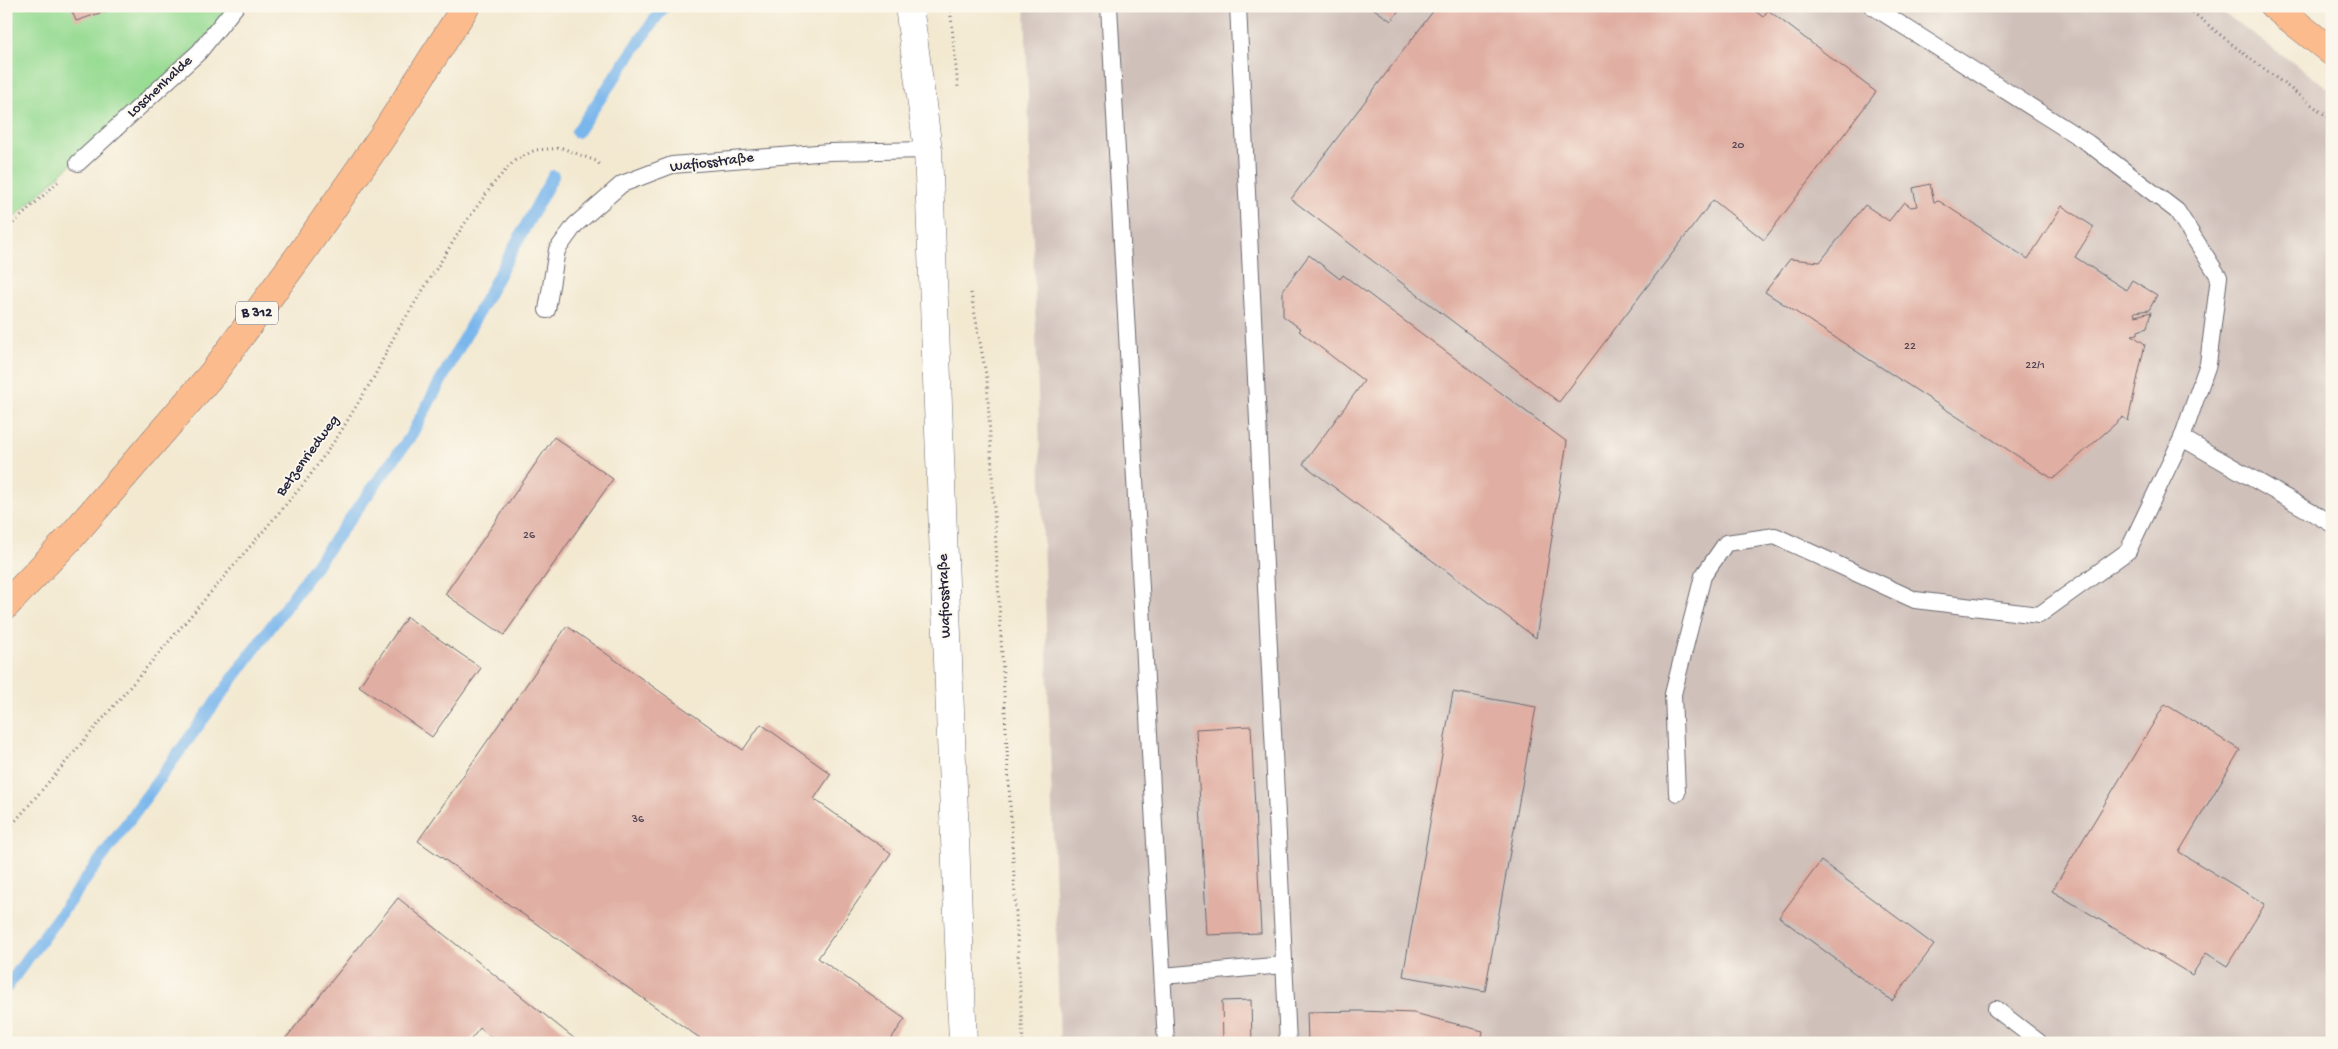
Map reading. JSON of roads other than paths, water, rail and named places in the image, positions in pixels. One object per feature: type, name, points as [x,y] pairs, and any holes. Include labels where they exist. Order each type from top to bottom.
[{"type":"main road","name":"B 312","points":[[442,45],[455,6]]},
{"type":"main road","name":"B 312","points":[[6,605],[77,530],[213,373],[302,252],[382,137],[466,6]]},
{"type":"main road","name":"B 312","points":[[442,45],[476,6]]},
{"type":"main road","points":[[2274,6],[2332,52]]},
{"type":"street","name":"Wafiosstraße","points":[[909,6],[928,150],[963,1043]]},
{"type":"lane","name":"Loschenhalde","points":[[78,163],[199,52],[236,6]]},
{"type":"lane","points":[[1109,6],[1166,1043]]},
{"type":"lane","points":[[1238,6],[1288,1043]]},
{"type":"lane","points":[[1677,793],[1673,694],[1703,576],[1726,543],[1775,536],[1915,600],[2039,614],[2128,551],[2182,438],[2208,364],[2218,277],[2177,211],[2088,143],[1872,6]]},
{"type":"lane","name":"Wafiosstraße","points":[[547,310],[557,250],[575,225],[622,184],[672,165],[829,152],[928,150]]},
{"type":"lane","points":[[2182,438],[2332,524]]},
{"type":"lane","points":[[1163,976],[1284,965]]},
{"type":"lane","points":[[1996,1009],[2040,1043]]},
{"type":"waterway","points":[[577,132],[664,6]]},
{"type":"waterway","points":[[6,988],[410,437],[553,176]]}]
